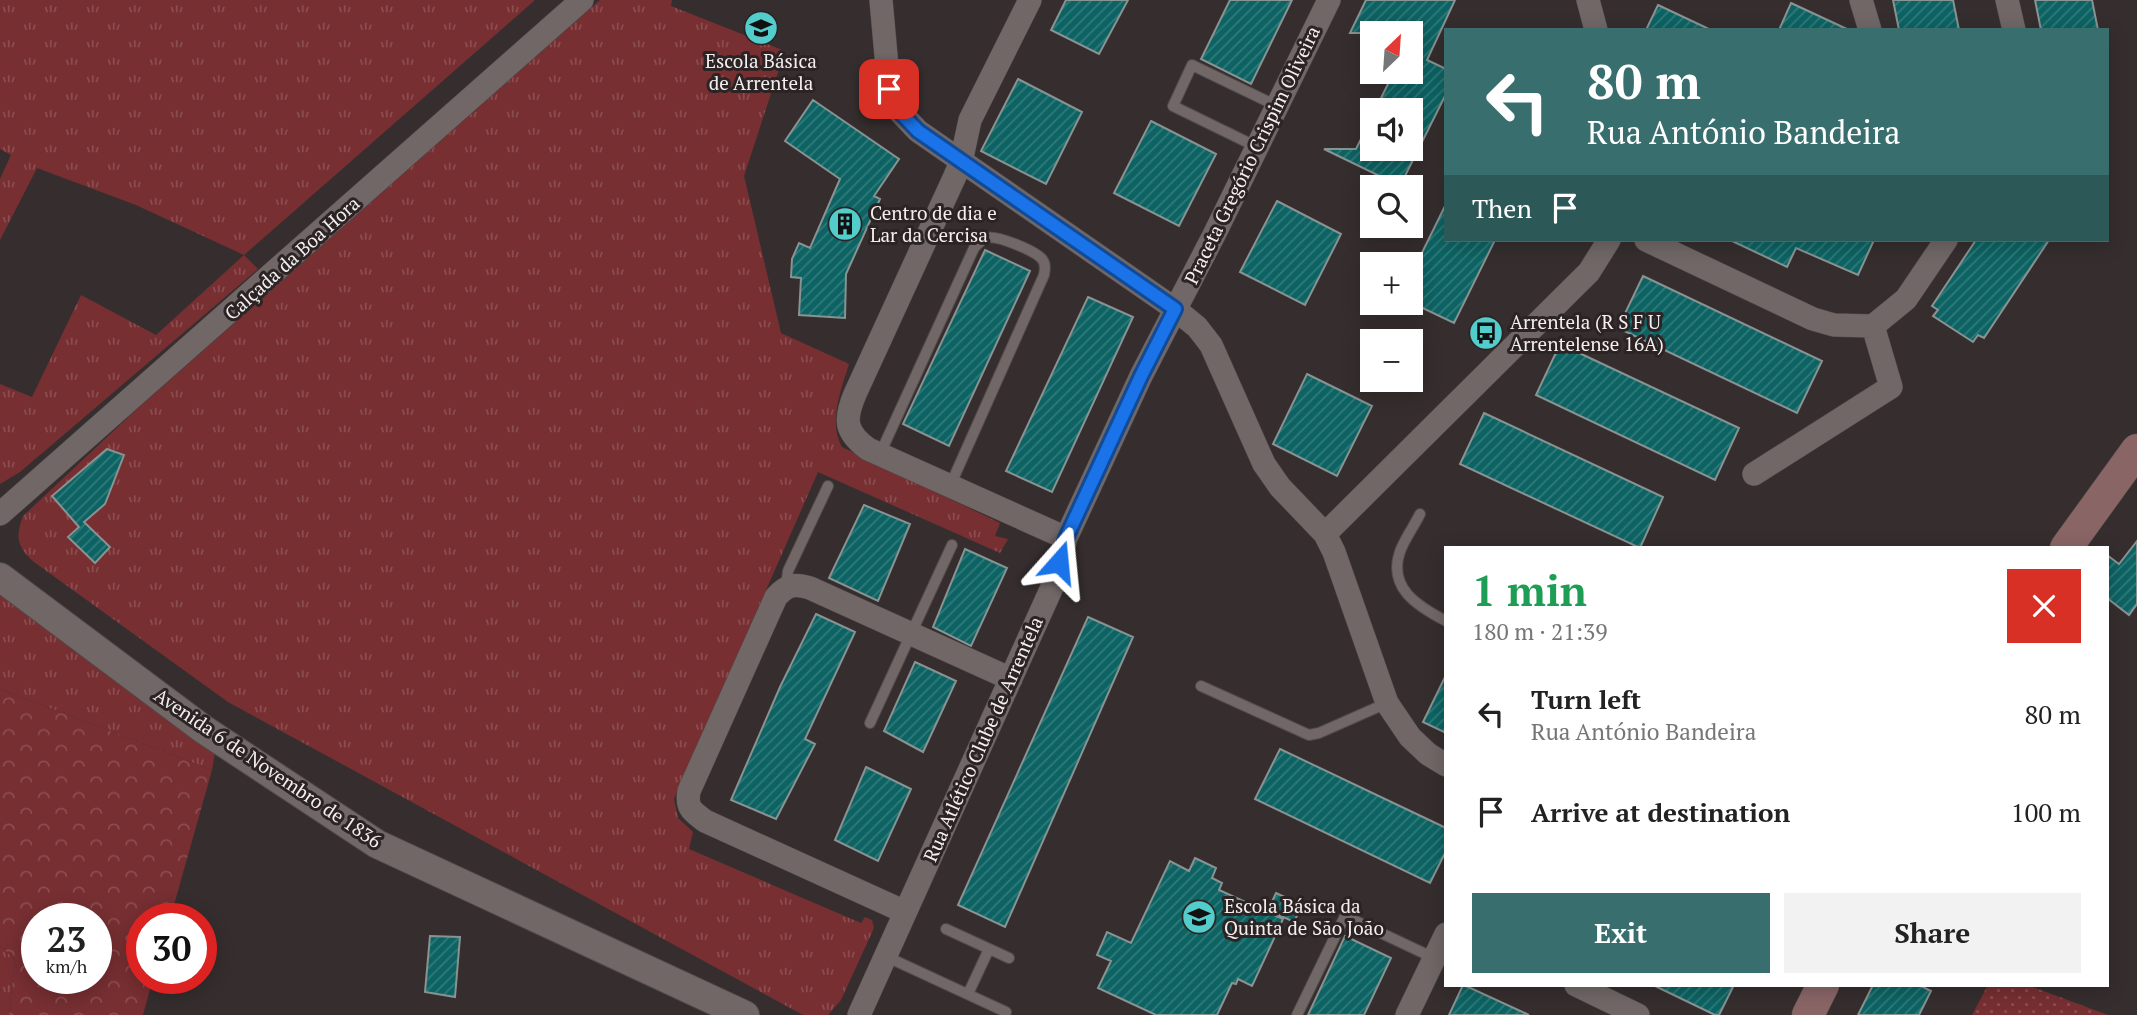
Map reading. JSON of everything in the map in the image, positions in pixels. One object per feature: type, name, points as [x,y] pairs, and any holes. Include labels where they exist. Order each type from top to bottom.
[{"type":"main road","points":[[2067,546],[2137,450]]},
{"type":"main road","points":[[1808,1015],[1822,987]]},
{"type":"street","name":"Calçada da Boa Hora","points":[[0,514],[582,0]]},
{"type":"street","points":[[881,0],[889,89],[899,111],[918,131],[1175,309],[1197,327],[1211,345],[1264,464],[1280,487],[1325,534],[1334,552],[1387,703],[1410,737],[1428,754],[1444,764]]},
{"type":"street","points":[[1030,0],[970,120],[961,162],[855,394],[848,416],[849,429],[857,441],[868,449],[1066,538]]},
{"type":"street","name":"Praceta Gregório Crispim Oliveira","points":[[1175,309],[1329,0]]},
{"type":"street","points":[[1588,0],[1596,28]]},
{"type":"street","points":[[1861,0],[1869,28]]},
{"type":"street","points":[[2007,0],[2014,28]]},
{"type":"street","points":[[1325,534],[1589,272],[1608,242]]},
{"type":"street","points":[[1650,242],[1813,319],[1834,325],[1872,326],[1906,299],[1945,242]]},
{"type":"street","name":"Rua Atlético Clube de Arrentela","points":[[859,1015],[1053,585],[1066,538],[1175,309]]},
{"type":"street","points":[[1754,474],[1891,387],[1872,326]]},
{"type":"street","name":"Avenida 6 de Novembro de 1836","points":[[0,577],[203,729],[377,844],[746,1015]]},
{"type":"street","points":[[905,912],[705,821],[692,811],[687,802],[689,791],[776,597],[786,587],[798,584],[810,588],[1011,679]]},
{"type":"street","points":[[1407,1015],[1444,938]]},
{"type":"street","points":[[1580,987],[1638,1015]]},
{"type":"lane","points":[[1257,146],[1172,106],[1192,65],[1277,106]]},
{"type":"lane","points":[[880,454],[974,248],[989,236],[999,237],[1036,254],[1044,260],[1046,268],[950,486]]},
{"type":"lane","points":[[786,587],[788,571],[828,486]]},
{"type":"lane","points":[[1420,514],[1400,551],[1400,584],[1409,598],[1444,620]]},
{"type":"lane","points":[[870,723],[953,545]]},
{"type":"lane","points":[[1201,686],[1309,735],[1387,703]]},
{"type":"lane","points":[[1297,1015],[1345,916],[1434,958]]},
{"type":"lane","points":[[946,929],[1009,958]]},
{"type":"lane","points":[[968,994],[989,949]]},
{"type":"lane","points":[[885,956],[1006,1012]]},
{"type":"green space","points":[[0,0],[535,0],[244,255],[136,205],[37,168],[0,240],[0,179],[11,155],[0,149]]},
{"type":"green space","points":[[600,0],[672,0],[671,6],[785,51],[744,176],[781,333],[849,364],[836,417],[842,447],[1000,523],[995,536],[1008,539],[1000,553],[818,472],[674,799],[678,818],[693,832],[689,849],[861,923],[865,917],[872,920],[874,928],[841,1000],[828,1015],[803,1015],[228,702],[34,562],[19,541],[23,516],[137,409]]},
{"type":"green space","points":[[244,255],[258,269],[20,472],[0,484],[0,384],[32,397],[81,295],[156,335]]},
{"type":"green space","points":[[0,588],[216,747],[212,770],[0,689]]},
{"type":"green space","points":[[0,689],[212,770],[175,903],[126,903],[126,994],[149,994],[143,1015],[9,1015],[15,960],[0,945]]},
{"type":"green space","points":[[0,945],[15,960],[9,1015],[0,1015]]},
{"type":"green space","points":[[1987,987],[2032,987],[2108,1015],[1972,1015]]},
{"type":"building","points":[[1066,0],[1128,0],[1099,54],[1051,30]]},
{"type":"building","points":[[1230,0],[1292,0],[1251,84],[1201,59]]},
{"type":"building","points":[[1366,0],[1455,0],[1427,60],[1444,68],[1444,98],[1423,140],[1423,98],[1381,98],[1388,84],[1423,84],[1423,21],[1360,21],[1360,33],[1350,33]]},
{"type":"building","points":[[1893,0],[1953,0],[1959,28],[1899,28]]},
{"type":"building","points":[[2035,0],[2092,0],[2098,28],[2041,28]]},
{"type":"building","points":[[1791,3],[1845,28],[1780,28]]},
{"type":"building","points":[[1658,5],[1707,28],[1647,28]]},
{"type":"building","points":[[1018,79],[1082,112],[1046,184],[981,151]]},
{"type":"building","name":"Centro de dia e Lar da Cercisa","points":[[813,100],[899,159],[874,196],[880,199],[846,274],[845,318],[799,315],[801,278],[791,277],[792,259],[799,243],[810,248],[840,179],[785,141]]},
{"type":"building","points":[[1151,121],[1216,154],[1179,226],[1114,193]]},
{"type":"building","points":[[1360,141],[1360,161],[1412,161],[1406,175],[1377,175],[1324,149],[1356,149]]},
{"type":"building","points":[[1277,201],[1341,234],[1305,305],[1240,272]]},
{"type":"building","points":[[1444,208],[1444,242],[1494,242],[1454,323],[1423,308],[1422,252]]},
{"type":"building","points":[[1734,242],[1873,242],[1858,275],[1796,248],[1787,267]]},
{"type":"building","points":[[1975,242],[2048,242],[1984,338],[1978,335],[1973,342],[1933,316],[1938,310],[1932,306]]},
{"type":"building","points":[[985,250],[1030,271],[949,446],[903,424]]},
{"type":"building","points":[[1643,276],[1822,361],[1797,413],[1618,328]]},
{"type":"building","points":[[1088,297],[1133,317],[1052,492],[1006,471]]},
{"type":"building","points":[[1560,344],[1739,428],[1715,480],[1536,395]]},
{"type":"building","points":[[1307,374],[1372,406],[1337,476],[1273,444]]},
{"type":"building","points":[[1484,413],[1663,497],[1641,546],[1636,546],[1460,464]]},
{"type":"building","points":[[107,449],[124,455],[105,504],[84,522],[110,547],[95,563],[68,537],[79,527],[52,496]]},
{"type":"building","points":[[864,505],[910,524],[878,601],[829,578]]},
{"type":"building","points":[[2137,541],[2137,604],[2129,615],[2109,600],[2109,556],[2119,564]]},
{"type":"building","points":[[965,549],[1007,568],[971,646],[933,627]]},
{"type":"building","points":[[816,614],[855,632],[805,739],[815,744],[776,819],[731,800],[780,687]]},
{"type":"building","points":[[1088,617],[1133,637],[1005,927],[958,905]]},
{"type":"building","points":[[915,662],[956,681],[923,752],[884,731]]},
{"type":"building","points":[[1444,679],[1444,732],[1423,722]]},
{"type":"building","points":[[1280,749],[1444,827],[1444,855],[1430,883],[1255,799]]},
{"type":"building","points":[[866,767],[911,789],[878,861],[835,840]]},
{"type":"building","points":[[1195,858],[1216,868],[1212,878],[1222,883],[1219,890],[1283,919],[1252,986],[1238,979],[1236,984],[1232,983],[1217,1015],[1156,1015],[1098,988],[1111,961],[1097,955],[1107,932],[1131,943],[1170,861],[1189,871]]},
{"type":"building","points":[[1276,893],[1302,905],[1294,922],[1268,910]]},
{"type":"building","points":[[430,936],[460,937],[455,997],[425,992]]},
{"type":"building","points":[[1345,936],[1391,958],[1364,1015],[1308,1015]]},
{"type":"building","points":[[1462,987],[1468,987],[1529,1015],[1449,1015]]},
{"type":"building","points":[[1657,987],[1733,987],[1719,1015]]},
{"type":"building","points":[[1872,987],[1923,987],[1931,991],[1919,1015],[1858,1015]]},
{"type":"place","name":"Escola Básica de Arrentela","points":[[761,28]]},
{"type":"place","name":"Centro de dia e Lar da Cercisa","points":[[845,224]]},
{"type":"place","name":"Arrentela (R S F U Arrentelense 16A)","points":[[1486,333]]},
{"type":"place","name":"Escola Básica da Quinta de São João","points":[[1199,917]]},
{"type":"route","points":[[889,89],[899,111],[918,131],[1175,309],[1066,538],[1059,562]]}]
